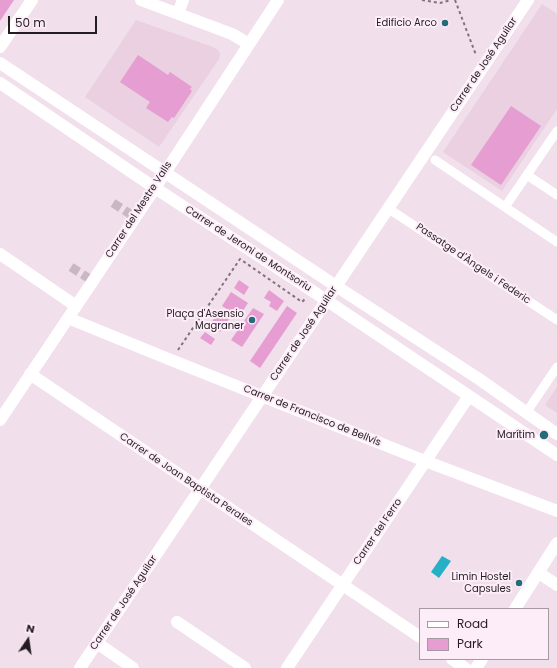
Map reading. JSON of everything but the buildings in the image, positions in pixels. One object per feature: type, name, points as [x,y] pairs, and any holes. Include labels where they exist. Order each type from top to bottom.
[{"type":"street","points":[[0,48],[32,0]]},
{"type":"street","points":[[141,0],[232,34],[249,44]]},
{"type":"street","points":[[178,13],[183,0]]},
{"type":"street","name":"Carrer del Mestre Valls","points":[[0,418],[155,188],[278,0]]},
{"type":"street","name":"Carrer de José Aguilar","points":[[80,668],[528,0]]},
{"type":"street","name":"Carrer de Jeroni de Montsoriu","points":[[0,63],[164,173],[479,379],[557,434]]},
{"type":"street","name":"Carrer de Jeroni de Montsoriu","points":[[0,83],[155,188],[327,300],[557,455]]},
{"type":"street","points":[[505,207],[557,131]]},
{"type":"street","points":[[435,160],[557,242]]},
{"type":"street","points":[[527,175],[557,195]]},
{"type":"street","name":"Passatge d'Àngels i Federic","points":[[389,208],[557,320]]},
{"type":"street","points":[[0,254],[76,306]]},
{"type":"street","name":"Carrer de Francisco de Bellvís","points":[[68,318],[425,461],[557,510]]},
{"type":"street","points":[[526,413],[557,367]]},
{"type":"street","name":"Carrer de Joan Baptista Perales","points":[[30,374],[419,636]]},
{"type":"street","name":"Carrer del Ferro","points":[[287,668],[469,396]]},
{"type":"street","points":[[516,608],[557,543]]},
{"type":"street","points":[[539,573],[557,585]]},
{"type":"street","points":[[177,622],[245,668]]},
{"type":"street","points":[[97,643],[133,668]]},
{"type":"street","points":[[453,660],[465,668]]},
{"type":"path","points":[[422,0],[440,3],[451,0]]},
{"type":"path","points":[[455,0],[476,55]]},
{"type":"path","points":[[176,353],[240,259],[302,302],[308,294]]},
{"type":"shaded area","points":[[542,4],[557,14],[557,109],[502,191],[443,152]]},
{"type":"shaded area","points":[[136,20],[213,47],[218,50],[220,54],[219,59],[159,147],[85,97]]},
{"type":"shaded area","points":[[557,387],[557,413],[545,405]]},
{"type":"green space","points":[[0,0],[14,0],[0,21]]},
{"type":"green space","points":[[138,55],[168,75],[170,72],[192,87],[190,89],[192,91],[174,118],[172,117],[168,122],[146,108],[150,102],[120,82]]},
{"type":"green space","points":[[511,106],[541,126],[501,185],[471,165]]},
{"type":"green space","points":[[239,280],[249,287],[244,295],[234,288]]},
{"type":"green space","points":[[269,290],[284,301],[277,311],[269,306],[271,302],[264,298]]},
{"type":"green space","points":[[231,292],[248,303],[239,317],[222,306]]},
{"type":"green space","points":[[287,306],[297,313],[260,368],[250,361]]},
{"type":"green space","points":[[253,308],[264,314],[242,347],[231,340]]},
{"type":"green space","points":[[220,309],[231,316],[220,332],[210,325]]},
{"type":"green space","points":[[205,332],[215,339],[211,345],[200,338]]},
{"type":"water","points":[[442,556],[451,561],[439,578],[431,572]]},
{"type":"tunnel","points":[[113,203],[135,217]]},
{"type":"tunnel","points":[[71,267],[93,281]]},
{"type":"place","name":"Edificio Arco","points":[[445,23]]},
{"type":"place","name":"Plaça d'Asensio Magraner","points":[[252,320]]},
{"type":"place","name":"Marítim","points":[[544,435]]},
{"type":"place","name":"Limin Hostel Capsules","points":[[519,583]]}]
